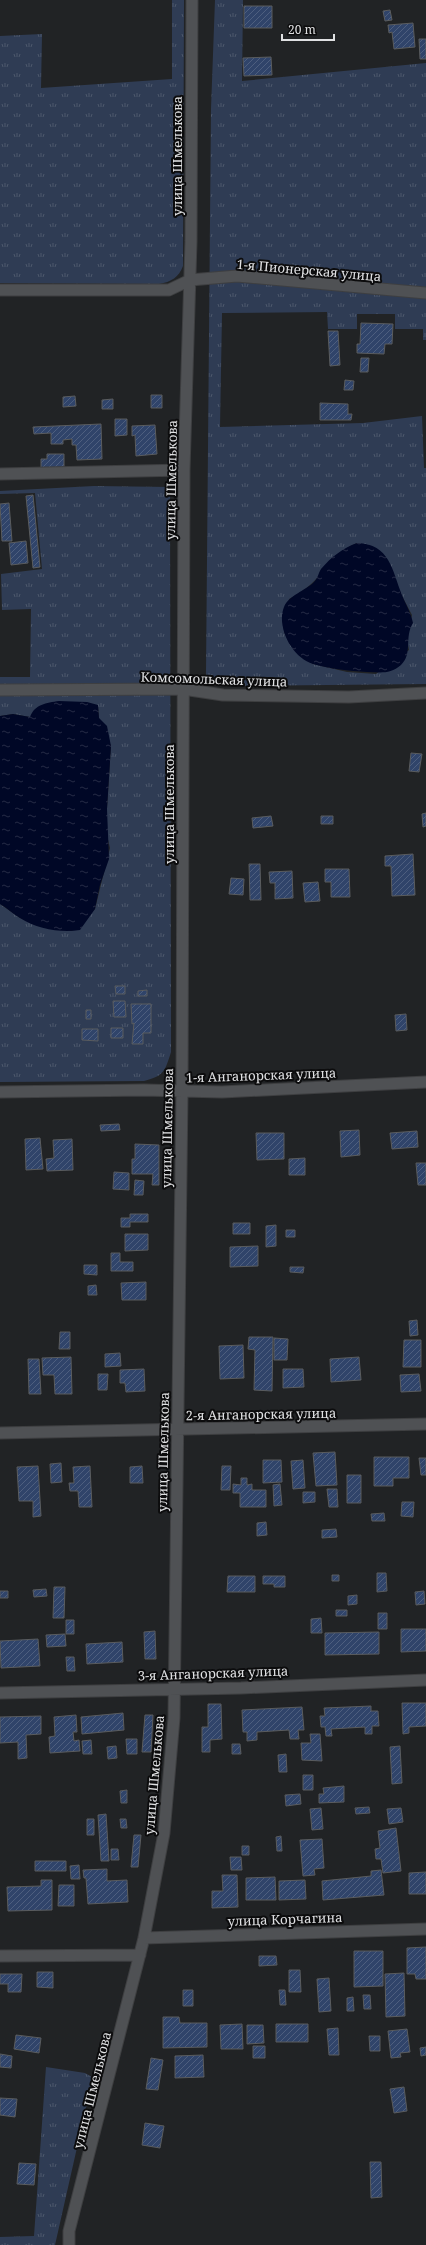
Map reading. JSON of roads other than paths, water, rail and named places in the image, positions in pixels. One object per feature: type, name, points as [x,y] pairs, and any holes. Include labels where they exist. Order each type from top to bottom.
[{"type":"street","name":"улица Шмелькова","points":[[69,2245],[69,2231],[144,1938],[164,1833],[172,1756],[175,1688],[182,1092],[184,470],[190,280],[192,0]]},
{"type":"street","name":"1-я Пионерская улица","points":[[0,290],[168,290],[190,280],[237,276],[426,293]]},
{"type":"street","points":[[0,474],[184,470]]},
{"type":"street","name":"Комсомольская улица","points":[[0,690],[183,689],[223,694],[341,697],[426,692]]},
{"type":"street","name":"1-я Анганорская улица","points":[[0,1092],[222,1092],[426,1082]]},
{"type":"street","name":"2-я Анганорская улица","points":[[0,1433],[426,1424]]},
{"type":"street","name":"3-я Анганорская улица","points":[[0,1693],[426,1680]]},
{"type":"street","name":"улица Корчагина","points":[[144,1938],[426,1929]]},
{"type":"street","points":[[0,1956],[140,1954]]},
{"type":"water","points":[[357,543],[368,544],[377,548],[388,560],[410,612],[413,623],[410,628],[408,651],[405,661],[397,668],[389,672],[353,671],[313,664],[305,661],[292,649],[282,624],[282,615],[286,603],[293,596],[314,582],[321,569],[333,557],[347,547]]},
{"type":"water","points":[[59,701],[87,702],[98,705],[99,718],[107,726],[111,746],[107,809],[109,859],[100,885],[95,909],[80,930],[73,931],[49,929],[34,925],[17,916],[0,904],[0,716],[13,714],[30,717],[38,707]]}]
